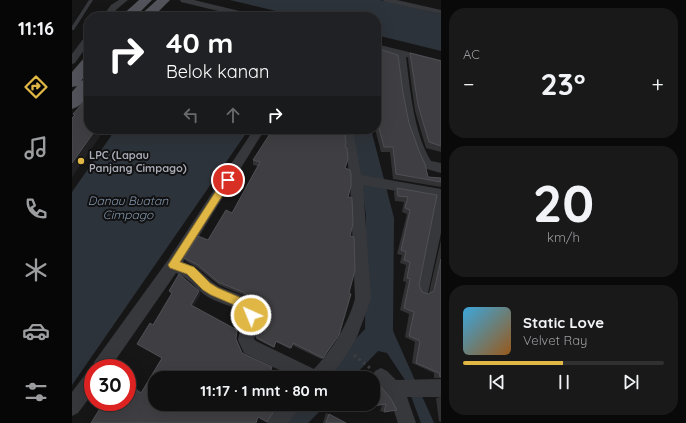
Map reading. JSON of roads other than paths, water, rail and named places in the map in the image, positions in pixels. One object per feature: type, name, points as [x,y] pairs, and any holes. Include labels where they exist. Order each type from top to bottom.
[{"type":"main road","points":[[133,12],[146,0]]},
{"type":"main road","points":[[151,12],[164,0]]},
{"type":"main road","points":[[72,82],[84,67]]},
{"type":"main road","points":[[72,103],[84,88]]},
{"type":"street","points":[[110,12],[124,0]]},
{"type":"street","points":[[184,0],[233,12]]},
{"type":"street","points":[[386,0],[441,12]]},
{"type":"street","points":[[72,61],[84,44]]},
{"type":"street","points":[[381,48],[441,63]]},
{"type":"street","points":[[402,53],[407,97],[421,155],[427,165],[441,168]]},
{"type":"street","points":[[106,359],[173,265],[257,134]]},
{"type":"street","points":[[323,371],[343,346],[359,312],[363,299],[358,179],[348,134]]},
{"type":"street","points":[[358,179],[441,194]]},
{"type":"street","points":[[423,288],[441,200]]},
{"type":"street","points":[[173,265],[190,271],[210,289],[248,308],[251,315],[246,340],[250,347],[301,371]]},
{"type":"street","points":[[407,423],[394,384],[434,387]]},
{"type":"street","points":[[72,407],[84,390]]},
{"type":"street","points":[[276,423],[286,411]]},
{"type":"lane","points":[[72,29],[91,0]]},
{"type":"water","points":[[230,0],[380,0],[441,14],[441,51],[381,36],[381,12],[280,12]]},
{"type":"water","name":"Danau Buatan Cimpago","points":[[112,134],[246,134],[90,359],[84,359],[84,368],[72,385],[72,192]]},
{"type":"water","points":[[353,134],[372,134],[394,218],[393,331],[434,423],[421,423],[405,380],[387,353],[378,351],[359,371],[326,371],[365,329],[366,215]]},
{"type":"water","points":[[291,411],[320,411],[308,423],[284,423]]},
{"type":"place","name":"LPC (Lapau Panjang Cimpago)","points":[[81,161]]}]
